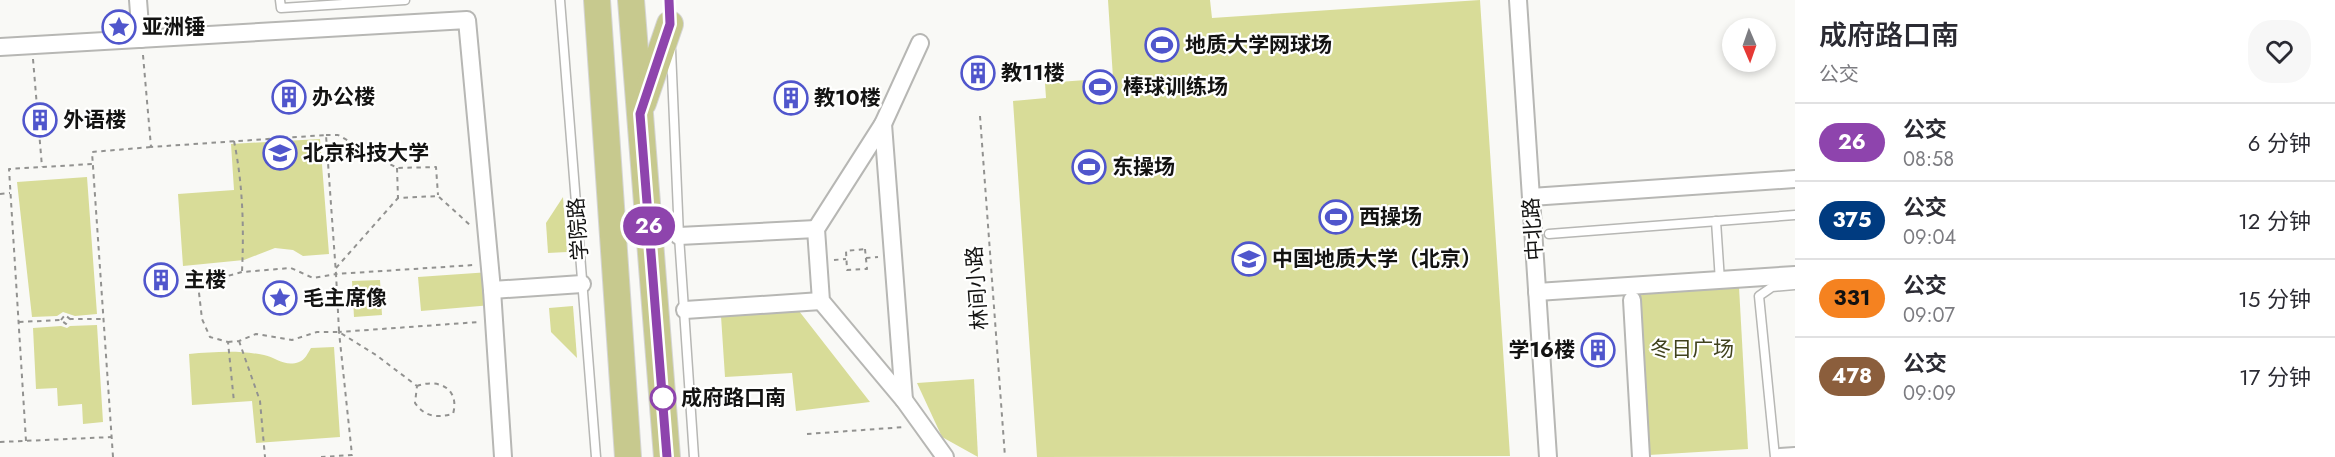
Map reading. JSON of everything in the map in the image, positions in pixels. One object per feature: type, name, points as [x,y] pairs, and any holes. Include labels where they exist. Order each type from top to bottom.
[{"type":"main road","points":[[589,0],[599,32]]},
{"type":"main road","name":"学院路","points":[[597,0],[628,457]]},
{"type":"main road","points":[[631,0],[667,457]]},
{"type":"main road","points":[[640,114],[669,12]]},
{"type":"street","points":[[138,0],[141,39]]},
{"type":"street","name":"中北路","points":[[1518,0],[1548,457]]},
{"type":"street","points":[[0,46],[467,20],[492,290],[503,457]]},
{"type":"street","points":[[920,43],[883,124],[816,229],[821,301],[904,400],[945,457]]},
{"type":"street","points":[[883,124],[904,400]]},
{"type":"street","points":[[1531,197],[1795,179]]},
{"type":"street","points":[[679,236],[816,229]]},
{"type":"street","points":[[1538,292],[1795,275]]},
{"type":"street","points":[[492,290],[582,284]]},
{"type":"street","points":[[1632,300],[1641,457]]},
{"type":"street","points":[[685,310],[821,301]]},
{"type":"street","points":[[1780,457],[1795,456]]},
{"type":"lane","points":[[280,0],[280,8],[405,0]]},
{"type":"lane","name":"学院路","points":[[560,0],[596,457]]},
{"type":"lane","points":[[669,12],[679,236],[694,457]]},
{"type":"lane","points":[[1549,234],[1795,215]]},
{"type":"lane","points":[[1716,221],[1720,281]]},
{"type":"lane","points":[[1775,457],[1759,297],[1772,287],[1795,285]]},
{"type":"path","points":[[141,39],[151,147]]},
{"type":"path","points":[[32,45],[42,167]]},
{"type":"path","name":"林间小路","points":[[980,116],[1005,457]]},
{"type":"path","points":[[321,457],[352,455],[339,332],[326,135]]},
{"type":"path","points":[[113,457],[92,152],[338,135],[397,168],[436,166],[438,196]]},
{"type":"path","points":[[234,141],[240,171],[244,223],[242,272]]},
{"type":"path","points":[[26,441],[9,169],[93,164]]},
{"type":"path","points":[[336,269],[398,198],[397,168]]},
{"type":"path","points":[[0,194],[10,193]]},
{"type":"path","points":[[398,198],[438,196],[468,222],[488,246]]},
{"type":"path","points":[[865,249],[866,258],[867,269],[847,270],[846,251],[865,249]]},
{"type":"path","points":[[489,264],[336,274],[313,278],[291,268],[242,272],[198,284],[202,319],[210,337],[228,342],[239,341],[256,334],[292,340],[317,332],[494,320]]},
{"type":"path","points":[[61,320],[65,315],[70,319],[104,319]]},
{"type":"path","points":[[18,322],[61,320],[66,324],[70,319]]},
{"type":"path","points":[[339,332],[376,355],[417,386]]},
{"type":"path","points":[[239,341],[260,401],[265,457]]},
{"type":"path","points":[[228,342],[234,402]]},
{"type":"path","points":[[421,384],[446,387],[453,393],[456,404],[453,414],[429,416],[421,411],[415,403],[417,386],[421,384]]},
{"type":"path","points":[[807,434],[923,426]]},
{"type":"path","points":[[0,442],[112,436]]},
{"type":"green space","points":[[1108,0],[1210,0],[1212,18],[1480,0],[1510,456],[1037,457],[1013,101],[1046,98],[1045,83],[1113,78]]},
{"type":"green space","points":[[320,139],[329,254],[303,256],[293,250],[275,248],[244,260],[183,266],[178,194],[234,190],[231,144]]},
{"type":"green space","points":[[87,177],[97,314],[75,316],[63,312],[57,316],[32,317],[17,182]]},
{"type":"green space","points":[[563,197],[567,252],[548,253],[546,223]]},
{"type":"green space","points":[[490,272],[492,305],[421,311],[418,277]]},
{"type":"green space","points":[[380,280],[382,315],[354,317],[352,281]]},
{"type":"green space","name":"冬日广场","points":[[1739,287],[1748,449],[1649,455],[1639,293]]},
{"type":"green space","points":[[573,306],[577,358],[551,332],[549,308]]},
{"type":"green space","points":[[799,311],[870,402],[796,411],[792,373],[725,377],[721,316]]},
{"type":"green space","points":[[97,325],[103,422],[83,424],[82,404],[58,406],[57,388],[36,389],[33,328]]},
{"type":"green space","points":[[334,347],[340,437],[256,443],[252,401],[192,405],[189,354],[245,352],[264,355],[285,363],[294,363],[303,360],[311,348]]},
{"type":"green space","points":[[974,379],[978,457],[942,437],[917,383]]},
{"type":"bus line","name":"26","points":[[667,457],[640,114],[670,24],[669,0]]},
{"type":"place","name":"亚洲锤","points":[[119,27]]},
{"type":"place","name":"地质大学网球场","points":[[1162,45]]},
{"type":"place","name":"教11楼","points":[[978,73]]},
{"type":"place","name":"棒球训练场","points":[[1100,87]]},
{"type":"place","name":"办公楼","points":[[289,97]]},
{"type":"place","name":"教10楼","points":[[791,98]]},
{"type":"place","name":"外语楼","points":[[40,120]]},
{"type":"place","name":"北京科技大学","points":[[280,153]]},
{"type":"place","name":"东操场","points":[[1089,167]]},
{"type":"place","name":"西操场","points":[[1336,217]]},
{"type":"place","name":"中国地质大学（北京）","points":[[1249,259]]},
{"type":"place","name":"主楼","points":[[161,280]]},
{"type":"place","name":"毛主席像","points":[[280,298]]},
{"type":"place","name":"学16楼","points":[[1598,350]]},
{"type":"place","name":"成府路口南","points":[[663,398]]}]
